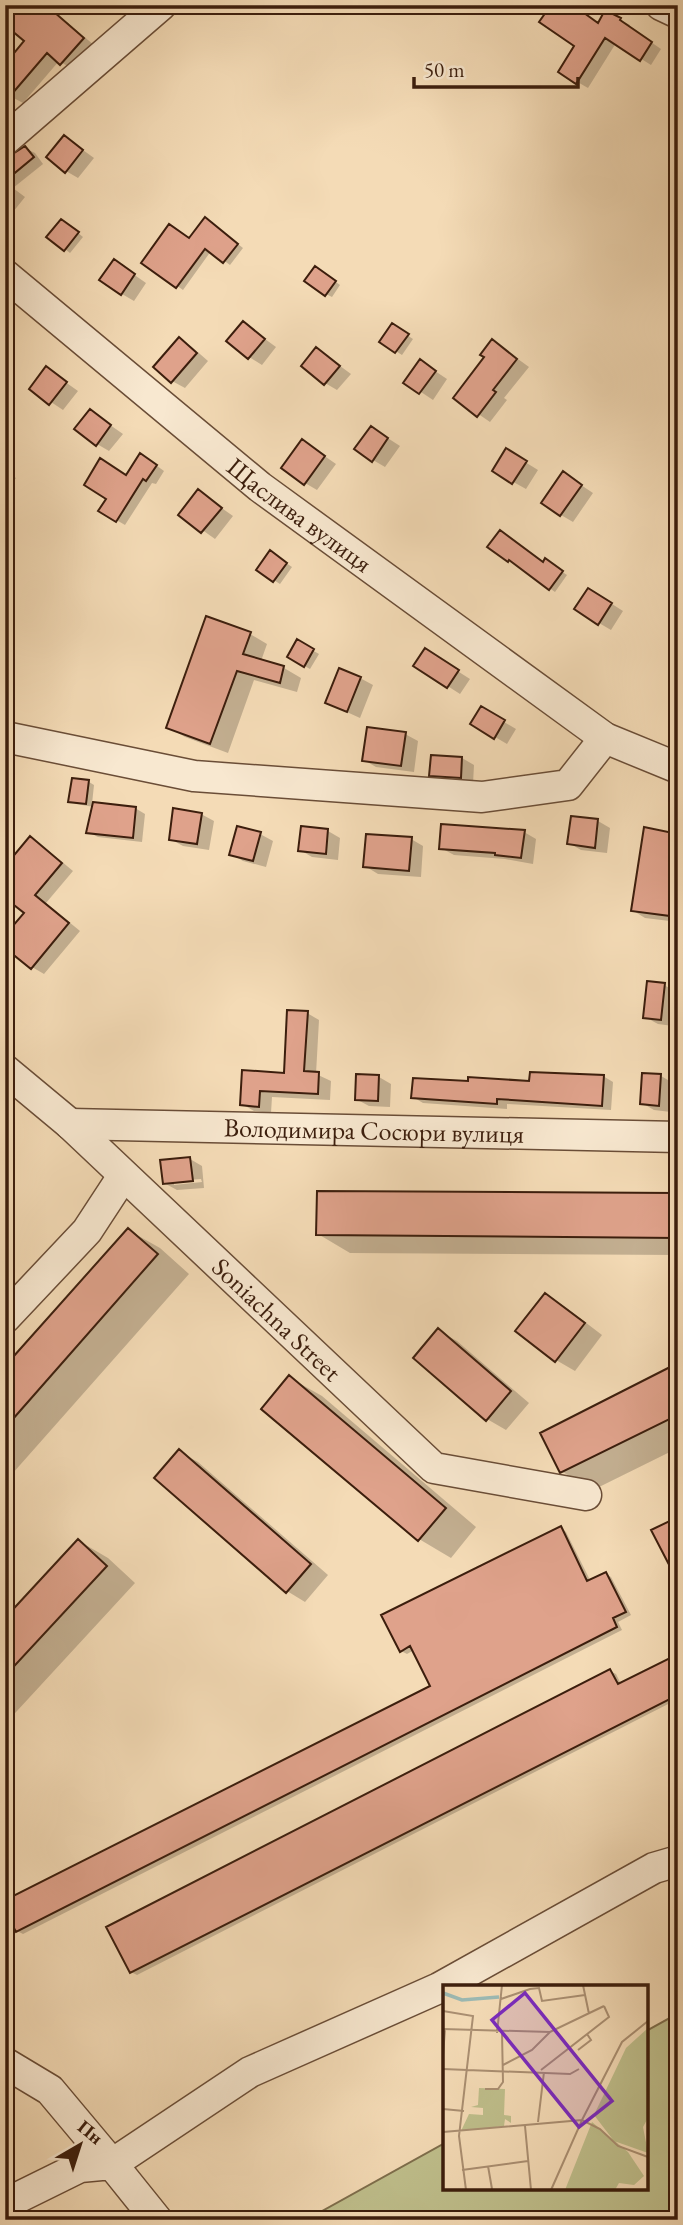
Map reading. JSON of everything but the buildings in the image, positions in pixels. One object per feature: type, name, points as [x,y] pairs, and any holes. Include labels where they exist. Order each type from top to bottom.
[{"type":"street","points":[[5,140],[161,5]]},
{"type":"street","points":[[661,5],[678,13]]},
{"type":"street","name":"Щаслива вулиця","points":[[5,275],[260,487],[605,738],[678,768]]},
{"type":"street","points":[[5,737],[194,776],[482,797],[568,785],[605,738]]},
{"type":"street","name":"Soniachna Street","points":[[5,1070],[70,1124],[434,1468],[586,1495]]},
{"type":"street","name":"Володимира Сосюри вулиця","points":[[70,1124],[678,1137]]},
{"type":"street","points":[[5,1318],[87,1231],[123,1176]]},
{"type":"street","points":[[444,1985],[654,1868],[678,1861]]},
{"type":"street","points":[[5,2204],[80,2167],[113,2164],[250,2072],[443,1986]]},
{"type":"street","points":[[5,2063],[50,2090],[157,2220]]},
{"type":"green space","points":[[675,2015],[678,2030],[678,2220],[306,2220],[443,2144],[443,2190],[648,2190],[648,2030]]}]
